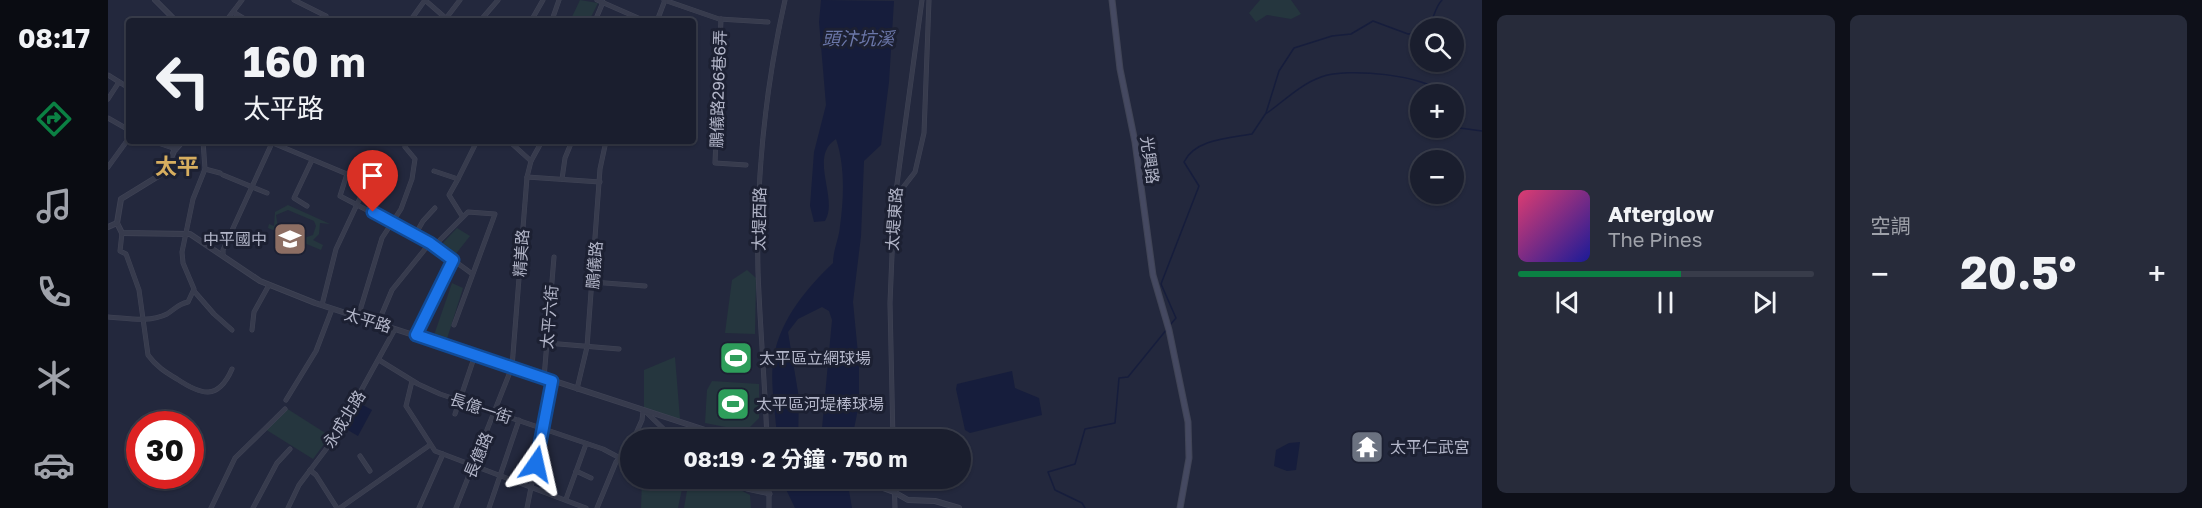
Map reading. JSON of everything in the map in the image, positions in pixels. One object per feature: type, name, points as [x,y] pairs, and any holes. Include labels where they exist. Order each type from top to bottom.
[{"type":"main road","name":"光興路","points":[[1112,0],[1120,69],[1135,142],[1153,275],[1169,330],[1190,442],[1180,508]]},
{"type":"street","points":[[155,0],[173,18]]},
{"type":"street","points":[[228,18],[242,0]]},
{"type":"street","points":[[294,0],[326,16]]},
{"type":"street","points":[[412,18],[425,0],[444,18]]},
{"type":"street","points":[[447,18],[460,0]]},
{"type":"street","points":[[483,18],[498,0]]},
{"type":"street","points":[[533,18],[543,0]]},
{"type":"street","points":[[553,18],[559,0]]},
{"type":"street","points":[[597,0],[639,18]]},
{"type":"street","points":[[658,18],[665,0],[721,19],[768,22]]},
{"type":"street","name":"太堤西路","points":[[766,429],[762,362],[759,201],[767,100],[785,0]]},
{"type":"street","name":"太堤東路","points":[[892,429],[890,303],[894,206],[922,0]]},
{"type":"street","points":[[898,194],[915,172],[924,133],[929,0]]},
{"type":"street","points":[[596,18],[603,1]]},
{"type":"street","points":[[233,12],[243,18]]},
{"type":"street","name":"鵬儀路296巷6弄","points":[[721,19],[715,163],[746,165]]},
{"type":"street","points":[[108,75],[126,86]]},
{"type":"street","points":[[108,99],[119,82]]},
{"type":"street","points":[[108,118],[126,128]]},
{"type":"street","points":[[108,167],[126,142]]},
{"type":"street","points":[[162,144],[176,148]]},
{"type":"street","points":[[180,144],[165,172],[121,199],[117,223],[122,233],[120,251],[126,254],[136,277],[148,355],[155,365],[194,391],[207,393],[218,390],[232,369]]},
{"type":"street","points":[[203,144],[205,169],[192,206],[182,259],[194,291],[232,330]]},
{"type":"street","points":[[223,255],[223,250],[269,144]]},
{"type":"street","points":[[275,144],[347,174],[340,196],[415,235],[471,273]]},
{"type":"street","points":[[462,216],[449,195],[476,144]]},
{"type":"street","points":[[512,144],[531,161]]},
{"type":"street","name":"精美路","points":[[512,367],[527,177],[531,161],[540,144]]},
{"type":"street","points":[[562,179],[565,158],[571,144]]},
{"type":"street","name":"鵬儀路","points":[[577,389],[587,346],[600,182],[606,144]]},
{"type":"street","points":[[358,317],[382,238],[401,209],[415,164],[413,155],[405,147]]},
{"type":"street","points":[[307,206],[294,198],[312,160]]},
{"type":"street","points":[[205,169],[267,193]]},
{"type":"street","points":[[434,171],[458,179]]},
{"type":"street","points":[[527,177],[600,182]]},
{"type":"street","points":[[322,305],[336,249],[369,178]]},
{"type":"street","points":[[415,235],[423,221],[435,208]]},
{"type":"street","points":[[378,323],[392,290],[432,245],[462,216],[468,212],[495,214],[471,273],[454,324]]},
{"type":"street","points":[[108,226],[117,223]]},
{"type":"street","points":[[122,233],[187,233]]},
{"type":"street","name":"太平路","points":[[187,233],[269,285],[332,309],[702,429]]},
{"type":"street","name":"太平六街","points":[[544,378],[555,257]]},
{"type":"street","points":[[416,335],[453,260]]},
{"type":"street","points":[[592,282],[645,286]]},
{"type":"street","points":[[252,330],[254,312],[269,285]]},
{"type":"street","points":[[108,317],[132,321],[168,313],[178,304],[188,302],[194,291]]},
{"type":"street","points":[[286,400],[313,358],[332,309]]},
{"type":"street","name":"永成北路","points":[[288,508],[310,470],[336,436],[380,360],[395,328]]},
{"type":"street","points":[[547,344],[619,349]]},
{"type":"street","points":[[455,414],[475,355]]},
{"type":"street","name":"長億一街","points":[[380,360],[412,381],[460,401],[519,420],[620,458]]},
{"type":"street","name":"長億路","points":[[456,508],[512,367]]},
{"type":"street","points":[[412,381],[406,406],[435,452],[532,486],[586,508]]},
{"type":"street","points":[[527,508],[552,381]]},
{"type":"street","points":[[211,508],[235,458],[285,409]]},
{"type":"street","points":[[638,429],[643,410]]},
{"type":"street","name":"太平路","points":[[643,410],[663,429]]},
{"type":"street","points":[[489,508],[519,420]]},
{"type":"street","points":[[566,499],[586,444]]},
{"type":"street","points":[[310,470],[316,475],[320,486],[338,508],[430,445]]},
{"type":"street","points":[[253,508],[277,463],[290,449]]},
{"type":"street","points":[[419,508],[442,454]]},
{"type":"street","points":[[360,456],[370,471]]},
{"type":"street","points":[[597,508],[620,458]]},
{"type":"street","points":[[576,471],[591,478]]},
{"type":"street","points":[[747,489],[770,494]]},
{"type":"street","points":[[769,508],[770,489]]},
{"type":"street","points":[[886,489],[908,500],[935,501],[959,508]]},
{"type":"street","points":[[894,492],[895,508]]},
{"type":"shaded area","points":[[580,0],[598,3],[590,18],[571,18]]},
{"type":"shaded area","points":[[1260,0],[1291,0],[1301,14],[1291,19],[1267,15],[1256,22],[1249,13]]},
{"type":"shaded area","points":[[288,205],[330,224],[320,223],[319,234],[313,240],[323,245],[321,250],[268,228],[269,224],[274,226],[275,212]],"holes":[[[288,210],[314,221],[316,226],[313,235],[304,238],[278,227],[276,215]]]},
{"type":"shaded area","points":[[457,228],[470,236],[455,255],[442,244]]},
{"type":"shaded area","points":[[747,270],[756,278],[755,334],[725,333],[732,280]]},
{"type":"shaded area","points":[[452,283],[463,288],[446,342],[433,338]]},
{"type":"shaded area","name":"太平區立網球場","points":[[722,346],[752,348],[751,369],[720,367]]},
{"type":"shaded area","points":[[675,357],[680,419],[644,409],[644,370]]},
{"type":"shaded area","name":"太平區河堤棒球場","points":[[712,381],[759,384],[759,418],[748,429],[705,423],[707,390]]},
{"type":"shaded area","points":[[286,408],[330,436],[313,459],[265,429]]},
{"type":"shaded area","points":[[642,489],[682,489],[678,508],[641,508]]},
{"type":"shaded area","points":[[687,489],[738,489],[750,495],[751,508],[684,508]]},
{"type":"water","name":"頭汴坑溪","points":[[821,0],[894,1],[889,82],[881,145],[864,161],[861,236],[853,302],[859,364],[859,404],[854,429],[822,429],[832,320],[829,311],[822,307],[798,319],[788,332],[799,398],[798,429],[776,429],[772,376],[777,342],[796,305],[833,263],[841,215],[842,171],[836,139],[828,147],[824,156],[829,201],[825,221],[814,222],[810,206],[814,152],[826,105],[819,22]]},
{"type":"water","points":[[1012,371],[1015,388],[1039,398],[1042,415],[971,433],[971,429],[965,429],[956,389],[957,384]]},
{"type":"water","points":[[361,404],[372,410],[358,436],[346,429]]},
{"type":"water","points":[[1300,442],[1296,470],[1287,471],[1274,466],[1276,450],[1289,443]]},
{"type":"water","points":[[786,489],[849,489],[852,508],[795,508]]},
{"type":"waterway","points":[[1433,18],[1442,0]]},
{"type":"waterway","points":[[1170,325],[1176,318],[1161,284],[1199,186],[1184,162],[1189,154],[1196,148],[1214,141],[1252,134],[1266,113],[1279,71],[1294,48],[1332,36],[1351,34],[1373,21],[1410,34]]},
{"type":"waterway","points":[[1267,113],[1307,84],[1333,74],[1386,75],[1427,84]]},
{"type":"waterway","points":[[1464,129],[1482,131]]},
{"type":"waterway","points":[[1085,508],[1082,503],[1055,490],[1048,472],[1075,464],[1085,429],[1115,423],[1119,378],[1128,377],[1167,329]]},
{"type":"place","name":"中平國中","points":[[290,239]]},
{"type":"place","name":"太平區立網球場","points":[[736,358]]},
{"type":"place","name":"太平區河堤棒球場","points":[[733,404]]},
{"type":"place","name":"太平仁武宮","points":[[1367,447]]},
{"type":"district","name":"太平","points":[[177,165]]},
{"type":"route","points":[[373,212],[430,243],[453,260],[416,335],[552,381],[536,464]]}]
